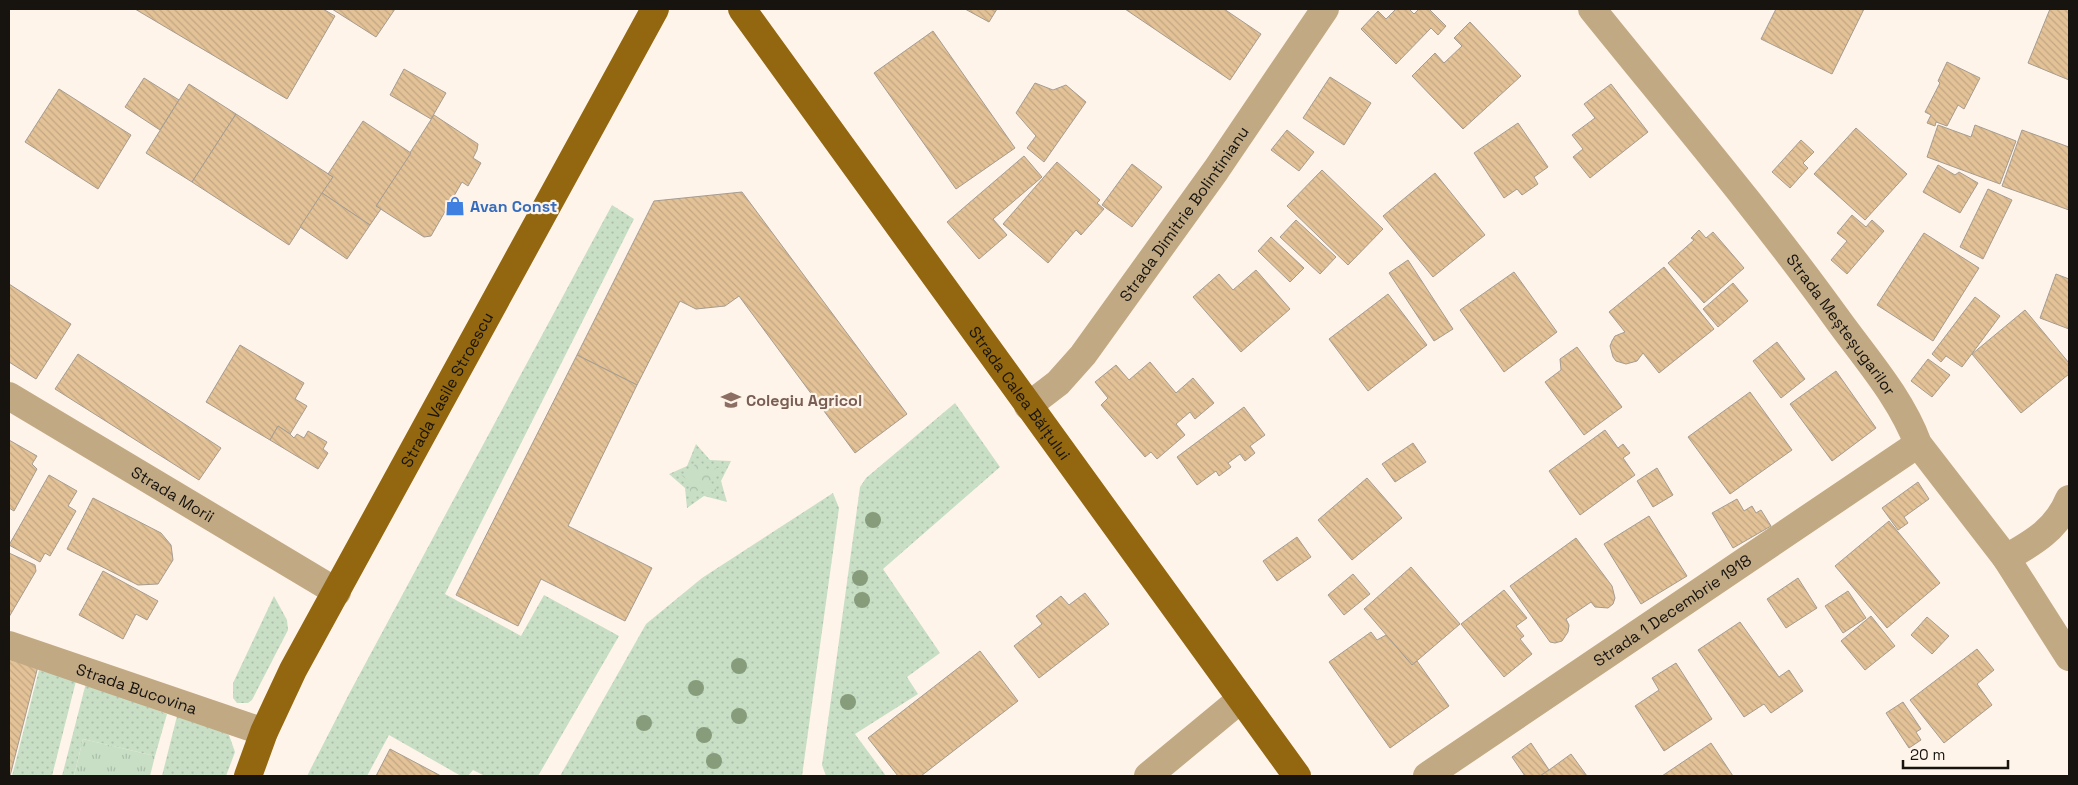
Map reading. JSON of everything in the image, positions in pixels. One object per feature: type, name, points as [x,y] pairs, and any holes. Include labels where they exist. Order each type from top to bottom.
[{"type":"main road","name":"Strada Vasile Stroescu","points":[[248,776],[264,732],[293,670],[655,9]]},
{"type":"main road","name":"Strada Calea Bălțului","points":[[742,9],[1297,776]]},
{"type":"street","name":"Strada Dimitrie Bolintinianu","points":[[1028,406],[1058,383],[1083,355],[1216,170],[1325,9]]},
{"type":"street","name":"Strada Meșteșugarilor","points":[[1592,9],[1797,263],[1895,399],[1910,424],[1918,444],[2006,558],[2069,657]]},
{"type":"street","name":"Strada Morii","points":[[9,396],[337,592]]},
{"type":"street","name":"Strada 1 Decembrie 1918","points":[[1427,776],[1918,444]]},
{"type":"street","points":[[2006,558],[2040,538],[2068,507]]},
{"type":"street","name":"Strada Bucovina","points":[[9,645],[264,732]]},
{"type":"street","points":[[1148,776],[1241,699]]},
{"type":"green space","points":[[612,205],[634,219],[445,594],[521,636],[544,595],[619,636],[538,776],[485,776],[473,770],[468,776],[461,776],[389,735],[367,776],[307,776],[349,694]]},
{"type":"green space","points":[[955,403],[1000,467],[883,569],[940,653],[907,677],[918,694],[855,734],[886,776],[826,776],[822,765],[860,487],[866,478]]},
{"type":"green space","points":[[696,444],[710,460],[731,461],[721,481],[727,502],[704,496],[687,508],[685,488],[669,474],[687,466]]},
{"type":"green space","points":[[697,458],[708,470],[722,467],[711,482],[719,494],[701,488],[689,497],[691,483],[681,475],[693,469]]},
{"type":"green space","points":[[833,493],[839,508],[802,776],[560,776],[646,624],[702,578]]},
{"type":"green space","points":[[274,596],[287,620],[288,630],[252,700],[248,703],[237,703],[233,698],[233,683]]},
{"type":"green space","points":[[39,670],[76,681],[52,776],[12,776]]},
{"type":"green space","points":[[86,683],[167,714],[155,756],[83,739],[74,776],[62,776]]},
{"type":"green space","points":[[177,716],[212,727],[229,735],[235,752],[226,776],[162,776]]},
{"type":"green space","points":[[83,739],[155,756],[150,776],[74,776]]},
{"type":"building","points":[[135,9],[323,9],[335,16],[287,99]]},
{"type":"building","points":[[332,9],[395,9],[376,37]]},
{"type":"building","points":[[965,9],[997,9],[989,22]]},
{"type":"building","points":[[1125,9],[1224,9],[1261,34],[1230,80]]},
{"type":"building","points":[[1396,9],[1409,9],[1414,14],[1419,9],[1429,9],[1446,26],[1438,35],[1431,28],[1396,64],[1361,29],[1378,11],[1386,19]]},
{"type":"building","points":[[1776,9],[1864,9],[1832,74],[1761,39]]},
{"type":"building","points":[[2050,9],[2069,9],[2069,80],[2028,63]]},
{"type":"building","points":[[1470,22],[1521,76],[1463,129],[1412,76],[1435,53],[1444,63],[1462,46],[1454,38]]},
{"type":"building","points":[[933,31],[1015,148],[956,189],[874,73]]},
{"type":"building","points":[[1947,62],[1980,78],[1964,109],[1958,105],[1947,126],[1936,122],[1935,126],[1927,123],[1931,115],[1925,112],[1940,83],[1938,81]]},
{"type":"building","points":[[404,69],[446,93],[431,119],[390,95]]},
{"type":"building","points":[[1330,77],[1371,103],[1344,145],[1303,118]]},
{"type":"building","points":[[144,78],[179,100],[160,130],[125,107]]},
{"type":"building","points":[[1035,83],[1053,90],[1066,85],[1086,102],[1044,162],[1027,148],[1036,136],[1016,113]]},
{"type":"building","points":[[189,84],[236,114],[192,182],[146,153]]},
{"type":"building","points":[[1611,84],[1648,132],[1590,178],[1573,157],[1583,149],[1572,135],[1595,118],[1584,104]]},
{"type":"building","points":[[59,89],[131,135],[98,189],[25,142]]},
{"type":"building","points":[[236,114],[333,177],[289,245],[192,182]]},
{"type":"building","points":[[434,115],[478,144],[473,158],[481,163],[468,186],[462,182],[431,236],[424,237],[376,206]]},
{"type":"building","points":[[363,121],[411,153],[376,206],[381,209],[370,225],[322,193],[333,177],[328,174]]},
{"type":"building","points":[[1518,123],[1548,167],[1534,177],[1538,184],[1522,195],[1517,189],[1504,198],[1474,153]]},
{"type":"building","points":[[1938,125],[1971,137],[1975,125],[2016,141],[2000,184],[1927,157]]},
{"type":"building","points":[[1856,128],[1907,174],[1865,220],[1814,174]]},
{"type":"building","points":[[1287,130],[1314,152],[1299,171],[1271,150]]},
{"type":"building","points":[[2022,130],[2069,147],[2069,210],[2002,186]]},
{"type":"building","points":[[1801,140],[1814,152],[1803,163],[1808,168],[1790,188],[1772,172]]},
{"type":"building","points":[[1024,156],[1042,177],[993,219],[1007,235],[979,259],[947,222]]},
{"type":"building","points":[[1057,162],[1100,200],[1097,203],[1104,209],[1081,235],[1076,230],[1048,263],[1003,224]]},
{"type":"building","points":[[1132,164],[1162,187],[1132,227],[1102,205]]},
{"type":"building","points":[[1938,165],[1955,175],[1959,172],[1978,183],[1960,213],[1923,192]]},
{"type":"building","points":[[1322,170],[1383,229],[1348,265],[1287,206]]},
{"type":"building","points":[[1435,173],[1485,235],[1433,277],[1383,216]]},
{"type":"building","points":[[1988,189],[2012,200],[1983,259],[1960,247]]},
{"type":"building","points":[[742,192],[907,414],[855,453],[739,296],[725,306],[696,309],[680,301],[637,385],[577,355],[654,201]]},
{"type":"building","points":[[322,193],[370,225],[347,259],[300,227]]},
{"type":"building","points":[[1852,215],[1866,227],[1872,220],[1884,231],[1847,274],[1831,260],[1847,241],[1837,233]]},
{"type":"building","points":[[1296,220],[1336,257],[1320,274],[1280,237]]},
{"type":"building","points":[[1699,230],[1706,238],[1713,232],[1744,268],[1704,303],[1668,263],[1694,240],[1691,238]]},
{"type":"building","points":[[1924,233],[1979,268],[1933,341],[1877,305]]},
{"type":"building","points":[[1271,237],[1304,268],[1290,282],[1258,251]]},
{"type":"building","points":[[1408,260],[1453,329],[1434,341],[1389,273]]},
{"type":"building","points":[[1664,267],[1714,329],[1659,373],[1643,353],[1637,361],[1626,364],[1616,361],[1610,346],[1615,336],[1625,332],[1609,312]]},
{"type":"building","points":[[1256,270],[1290,309],[1241,352],[1193,297],[1219,274],[1233,290]]},
{"type":"building","points":[[1514,272],[1557,332],[1504,372],[1460,310]]},
{"type":"building","points":[[2056,274],[2069,279],[2069,329],[2040,318]]},
{"type":"building","points":[[1733,283],[1748,301],[1718,327],[1703,309]]},
{"type":"building","points":[[9,284],[71,324],[36,379],[9,362]]},
{"type":"building","points":[[1388,294],[1427,345],[1368,391],[1329,339]]},
{"type":"building","points":[[1975,297],[2000,316],[1962,367],[1946,356],[1941,362],[1932,354]]},
{"type":"building","points":[[2025,310],[2069,363],[2069,374],[2021,413],[1972,354]]},
{"type":"building","points":[[1777,342],[1805,379],[1781,398],[1753,361]]},
{"type":"building","points":[[240,345],[304,383],[295,399],[307,406],[290,434],[278,426],[270,440],[206,402]]},
{"type":"building","points":[[1577,347],[1622,407],[1584,435],[1545,382],[1561,370],[1560,359]]},
{"type":"building","points":[[78,354],[221,448],[199,480],[55,389]]},
{"type":"building","points":[[577,355],[637,385],[568,526],[652,568],[625,621],[541,579],[518,626],[456,595]]},
{"type":"building","points":[[1928,359],[1950,375],[1932,397],[1911,381]]},
{"type":"building","points":[[1150,362],[1176,393],[1193,378],[1214,403],[1195,419],[1190,412],[1176,424],[1185,435],[1157,459],[1151,452],[1145,457],[1101,405],[1108,398],[1095,382],[1116,365],[1129,380]]},
{"type":"building","points":[[1836,371],[1876,428],[1832,461],[1790,404]]},
{"type":"building","points":[[1750,392],[1792,450],[1730,494],[1688,437]]},
{"type":"building","points":[[1244,407],[1265,435],[1250,446],[1255,453],[1245,461],[1240,454],[1228,463],[1231,467],[1219,476],[1216,471],[1197,485],[1177,457]]},
{"type":"building","points":[[278,426],[294,438],[297,434],[304,438],[308,431],[327,442],[323,449],[328,453],[318,469],[270,440]]},
{"type":"building","points":[[1605,430],[1618,448],[1623,444],[1630,453],[1623,458],[1635,475],[1580,515],[1549,471]]},
{"type":"building","points":[[9,440],[37,456],[32,464],[37,469],[14,511],[9,508]]},
{"type":"building","points":[[1413,443],[1426,462],[1395,482],[1382,464]]},
{"type":"building","points":[[1657,468],[1673,495],[1653,507],[1637,481]]},
{"type":"building","points":[[49,475],[77,491],[68,506],[76,511],[50,556],[45,553],[40,562],[9,545]]},
{"type":"building","points":[[1367,478],[1402,518],[1352,560],[1318,520]]},
{"type":"building","points":[[1918,482],[1929,499],[1904,517],[1908,523],[1898,530],[1882,508]]},
{"type":"building","points":[[93,498],[161,533],[171,545],[173,560],[158,584],[138,585],[67,549]]},
{"type":"building","points":[[1737,499],[1744,511],[1752,506],[1756,513],[1761,510],[1771,526],[1733,548],[1712,513]]},
{"type":"building","points":[[1649,516],[1687,576],[1641,604],[1604,544]]},
{"type":"building","points":[[1889,521],[1940,583],[1887,628],[1835,566]]},
{"type":"building","points":[[1297,537],[1311,557],[1277,581],[1263,561]]},
{"type":"building","points":[[1576,538],[1612,586],[1615,598],[1613,604],[1608,608],[1595,607],[1591,602],[1566,619],[1569,625],[1568,632],[1562,641],[1550,642],[1510,586]]},
{"type":"building","points":[[9,553],[35,565],[36,571],[9,617]]},
{"type":"building","points":[[1411,567],[1460,624],[1412,665],[1364,609]]},
{"type":"building","points":[[103,571],[158,601],[147,620],[136,614],[123,639],[79,615]]},
{"type":"building","points":[[1353,574],[1370,594],[1344,615],[1328,595]]},
{"type":"building","points":[[1798,578],[1817,608],[1786,628],[1767,599]]},
{"type":"building","points":[[1504,590],[1527,618],[1516,626],[1524,636],[1520,639],[1532,654],[1504,677],[1461,624]]},
{"type":"building","points":[[1848,591],[1866,618],[1843,633],[1825,606]]},
{"type":"building","points":[[1085,593],[1109,624],[1039,678],[1014,646],[1042,624],[1036,616],[1061,596],[1069,605]]},
{"type":"building","points":[[1871,616],[1895,646],[1865,670],[1841,641]]},
{"type":"building","points":[[1927,617],[1949,636],[1932,654],[1911,635]]},
{"type":"building","points":[[1740,622],[1779,677],[1789,670],[1803,691],[1771,713],[1764,704],[1744,717],[1698,650]]},
{"type":"building","points":[[1371,632],[1377,640],[1386,635],[1412,665],[1417,661],[1449,706],[1390,748],[1329,662]]},
{"type":"building","points":[[1977,649],[1994,670],[1977,684],[1992,705],[1944,743],[1910,700]]},
{"type":"building","points":[[980,651],[1018,701],[921,776],[898,776],[868,738]]},
{"type":"building","points":[[9,658],[38,666],[10,776],[9,776]]},
{"type":"building","points":[[1676,663],[1712,719],[1664,751],[1635,706],[1659,690],[1652,678]]},
{"type":"building","points":[[1903,702],[1921,729],[1916,732],[1921,740],[1909,748],[1886,713]]},
{"type":"building","points":[[1531,743],[1549,770],[1540,776],[1525,776],[1512,757]]},
{"type":"building","points":[[1711,743],[1733,776],[1662,776]]},
{"type":"building","points":[[390,749],[441,776],[376,776]]},
{"type":"building","points":[[1571,754],[1587,776],[1540,776],[1549,770]]},
{"type":"place","name":"Avan Const","points":[[455,206]]},
{"type":"place","name":"Colegiu Agricol","points":[[731,400]]}]
